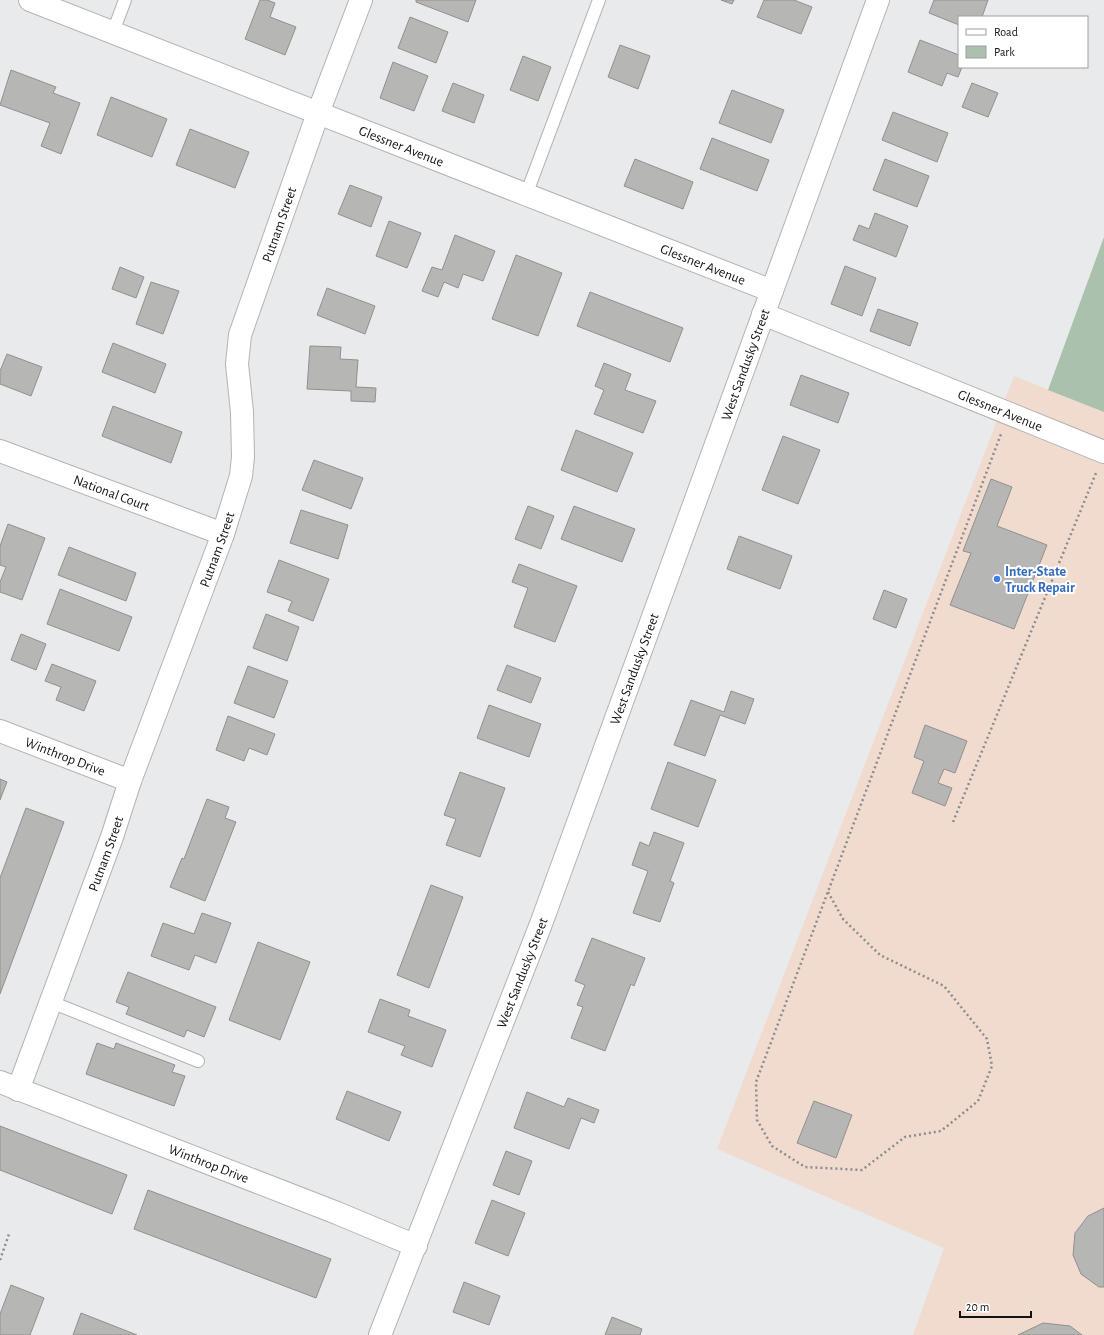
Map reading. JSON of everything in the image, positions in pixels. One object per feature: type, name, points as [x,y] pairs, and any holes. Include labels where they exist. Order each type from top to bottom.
[{"type":"street","name":"Glessner Avenue","points":[[30,0],[772,291]]},
{"type":"street","name":"Putnam Street","points":[[9,1086],[51,1002],[112,837],[130,781],[223,534],[241,476],[242,412],[237,364],[240,335],[318,113],[361,0]]},
{"type":"street","name":"West Sandusky Street","points":[[380,1335],[541,924],[878,0]]},
{"type":"street","name":"Glessner Avenue","points":[[763,314],[1009,413],[1101,461]]},
{"type":"street","name":"National Court","points":[[0,451],[223,534]]},
{"type":"street","name":"Winthrop Drive","points":[[0,731],[130,781]]},
{"type":"street","name":"Winthrop Drive","points":[[9,1086],[337,1213],[416,1246]]},
{"type":"lane","points":[[113,32],[125,0]]},
{"type":"lane","points":[[526,195],[599,0]]},
{"type":"lane","points":[[51,1002],[198,1061]]},
{"type":"path","points":[[828,892],[843,918],[880,955],[944,986],[987,1039],[992,1066],[978,1101],[941,1130],[905,1137],[862,1170],[805,1167],[772,1146],[757,1120],[756,1082],[1009,413]]},
{"type":"path","points":[[953,822],[1101,461]]},
{"type":"path","points":[[0,1260],[10,1234]]},
{"type":"shaded area","points":[[1014,376],[1104,412],[1104,1335],[913,1335],[944,1248],[717,1149]]},
{"type":"green space","points":[[1104,237],[1104,412],[1048,390]]},
{"type":"building","points":[[260,0],[267,0],[275,3],[270,17],[296,27],[285,55],[245,39]]},
{"type":"building","points":[[416,0],[476,0],[468,22],[416,2]]},
{"type":"building","points":[[721,0],[734,0],[732,4]]},
{"type":"building","points":[[764,0],[794,0],[812,7],[801,34],[757,17]]},
{"type":"building","points":[[934,0],[988,0],[982,16],[958,16],[958,25],[929,13]]},
{"type":"building","points":[[410,17],[448,32],[436,63],[398,48]]},
{"type":"building","points":[[920,40],[958,55],[958,68],[962,68],[958,77],[947,73],[942,86],[908,72]]},
{"type":"building","points":[[620,45],[650,56],[638,89],[608,77]]},
{"type":"building","points":[[523,56],[551,67],[538,101],[510,90]]},
{"type":"building","points":[[393,62],[428,76],[414,111],[380,98]]},
{"type":"building","points":[[11,70],[56,87],[53,93],[80,103],[61,154],[41,146],[50,123],[0,105]]},
{"type":"building","points":[[453,83],[484,95],[474,123],[442,111]]},
{"type":"building","points":[[972,83],[998,93],[988,117],[962,107]]},
{"type":"building","points":[[732,90],[784,110],[771,143],[719,123]]},
{"type":"building","points":[[111,97],[167,119],[152,157],[97,135]]},
{"type":"building","points":[[893,112],[948,133],[937,162],[882,140]]},
{"type":"building","points":[[190,129],[249,152],[235,188],[176,165]]},
{"type":"building","points":[[712,138],[769,160],[757,191],[700,169]]},
{"type":"building","points":[[635,159],[693,182],[683,209],[624,186]]},
{"type":"building","points":[[885,159],[929,176],[917,207],[873,190]]},
{"type":"building","points":[[350,185],[382,197],[371,227],[338,214]]},
{"type":"building","points":[[875,213],[908,226],[896,257],[853,240],[859,225],[869,229]]},
{"type":"building","points":[[389,221],[421,233],[407,268],[376,256]]},
{"type":"building","points":[[455,235],[495,251],[483,281],[463,274],[458,288],[444,282],[438,297],[422,291],[432,267],[442,270]]},
{"type":"building","points":[[516,255],[562,273],[538,336],[492,319]]},
{"type":"building","points":[[845,266],[876,278],[862,316],[831,304]]},
{"type":"building","points":[[120,267],[144,277],[136,298],[112,289]]},
{"type":"building","points":[[151,282],[179,291],[163,334],[136,324]]},
{"type":"building","points":[[327,288],[375,306],[365,334],[317,315]]},
{"type":"building","points":[[590,292],[683,328],[670,362],[577,326]]},
{"type":"building","points":[[878,309],[918,323],[910,346],[870,331]]},
{"type":"building","points":[[113,343],[166,364],[155,393],[102,372]]},
{"type":"building","points":[[310,346],[341,347],[340,359],[358,360],[356,387],[376,388],[375,402],[351,401],[351,391],[307,389]]},
{"type":"building","points":[[7,354],[42,367],[31,396],[0,384],[0,371]]},
{"type":"building","points":[[604,363],[631,374],[625,390],[656,401],[643,433],[594,414],[604,390],[595,386]]},
{"type":"building","points":[[801,375],[849,393],[838,423],[790,405]]},
{"type":"building","points":[[113,406],[182,432],[171,463],[102,436]]},
{"type":"building","points":[[576,430],[633,453],[617,492],[561,470]]},
{"type":"building","points":[[783,436],[820,450],[798,504],[762,490]]},
{"type":"building","points":[[314,460],[363,478],[351,509],[302,490]]},
{"type":"building","name":"Inter-State Truck Repair","points":[[991,479],[1012,487],[997,526],[1047,545],[1014,629],[950,605],[971,553],[963,551]]},
{"type":"building","points":[[528,506],[554,516],[541,549],[515,539]]},
{"type":"building","points":[[574,506],[635,529],[622,562],[561,539]]},
{"type":"building","points":[[301,510],[348,525],[338,559],[290,543]]},
{"type":"building","points":[[8,524],[45,538],[22,600],[0,592],[0,582],[6,567],[0,565],[0,546]]},
{"type":"building","points":[[739,536],[792,556],[780,589],[727,569]]},
{"type":"building","points":[[69,547],[136,573],[126,601],[58,575]]},
{"type":"building","points":[[279,560],[329,579],[313,621],[288,611],[292,601],[267,592]]},
{"type":"building","points":[[519,564],[577,586],[555,642],[514,627],[528,588],[512,582]]},
{"type":"building","points":[[60,589],[132,617],[119,651],[47,624]]},
{"type":"building","points":[[884,590],[907,599],[896,628],[873,619]]},
{"type":"building","points":[[266,614],[299,627],[287,661],[253,648]]},
{"type":"building","points":[[21,634],[46,644],[36,670],[11,660]]},
{"type":"building","points":[[52,664],[96,681],[84,711],[56,700],[61,687],[45,681]]},
{"type":"building","points":[[507,665],[541,678],[531,703],[497,690]]},
{"type":"building","points":[[248,666],[288,681],[274,718],[234,703]]},
{"type":"building","points":[[731,691],[754,699],[745,724],[720,715],[705,756],[674,745],[691,700],[724,712]]},
{"type":"building","points":[[489,705],[541,724],[529,757],[477,738]]},
{"type":"building","points":[[228,716],[275,734],[267,755],[249,748],[244,761],[216,750]]},
{"type":"building","points":[[925,725],[967,741],[955,773],[944,769],[938,783],[952,788],[945,806],[912,793],[924,761],[914,757]]},
{"type":"building","points":[[668,762],[716,780],[698,827],[651,809]]},
{"type":"building","points":[[460,772],[505,788],[480,857],[446,845],[456,819],[444,815]]},
{"type":"building","points":[[0,779],[7,782],[0,800]]},
{"type":"building","points":[[207,799],[229,807],[225,818],[236,822],[205,901],[170,887],[182,858],[184,859]]},
{"type":"building","points":[[26,808],[64,822],[0,994],[0,878]]},
{"type":"building","points":[[654,832],[684,843],[670,881],[674,883],[660,922],[633,913],[648,871],[632,865],[640,842],[649,846]]},
{"type":"building","points":[[431,885],[463,897],[429,988],[397,975]]},
{"type":"building","points":[[202,913],[231,923],[216,963],[195,955],[189,970],[151,956],[163,923],[194,934]]},
{"type":"building","points":[[592,938],[645,958],[634,986],[631,984],[605,1051],[571,1038],[583,1007],[577,1005],[585,985],[575,981]]},
{"type":"building","points":[[258,942],[310,962],[280,1040],[229,1020]]},
{"type":"building","points":[[128,972],[216,1007],[204,1037],[187,1030],[184,1037],[126,1014],[129,1007],[116,1002]]},
{"type":"building","points":[[380,999],[410,1010],[408,1016],[446,1030],[432,1067],[401,1055],[405,1046],[368,1032]]},
{"type":"building","points":[[97,1043],[114,1049],[116,1043],[175,1065],[172,1072],[185,1076],[174,1106],[86,1074]]},
{"type":"building","points":[[347,1091],[401,1112],[389,1141],[336,1119]]},
{"type":"building","points":[[527,1092],[564,1107],[568,1098],[599,1110],[594,1123],[581,1118],[569,1149],[514,1128]]},
{"type":"building","points":[[814,1101],[852,1115],[836,1158],[797,1143]]},
{"type":"building","points":[[0,1126],[127,1175],[112,1214],[0,1170]]},
{"type":"building","points":[[506,1151],[532,1161],[519,1195],[493,1185]]},
{"type":"building","points":[[148,1190],[331,1259],[316,1298],[134,1229]]},
{"type":"building","points":[[492,1200],[525,1213],[508,1256],[475,1243]]},
{"type":"building","points":[[1104,1208],[1104,1287],[1099,1287],[1081,1274],[1073,1255],[1075,1233],[1088,1216]]},
{"type":"building","points":[[464,1282],[500,1296],[489,1325],[453,1312]]},
{"type":"building","points":[[11,1285],[44,1298],[30,1335],[0,1335],[0,1314]]},
{"type":"building","points":[[81,1313],[137,1335],[73,1335]]},
{"type":"building","points":[[612,1317],[642,1329],[640,1335],[605,1335]]},
{"type":"building","points":[[1043,1323],[1070,1326],[1082,1335],[1018,1335]]},
{"type":"place","name":"Inter-State Truck Repair","points":[[997,579]]}]
